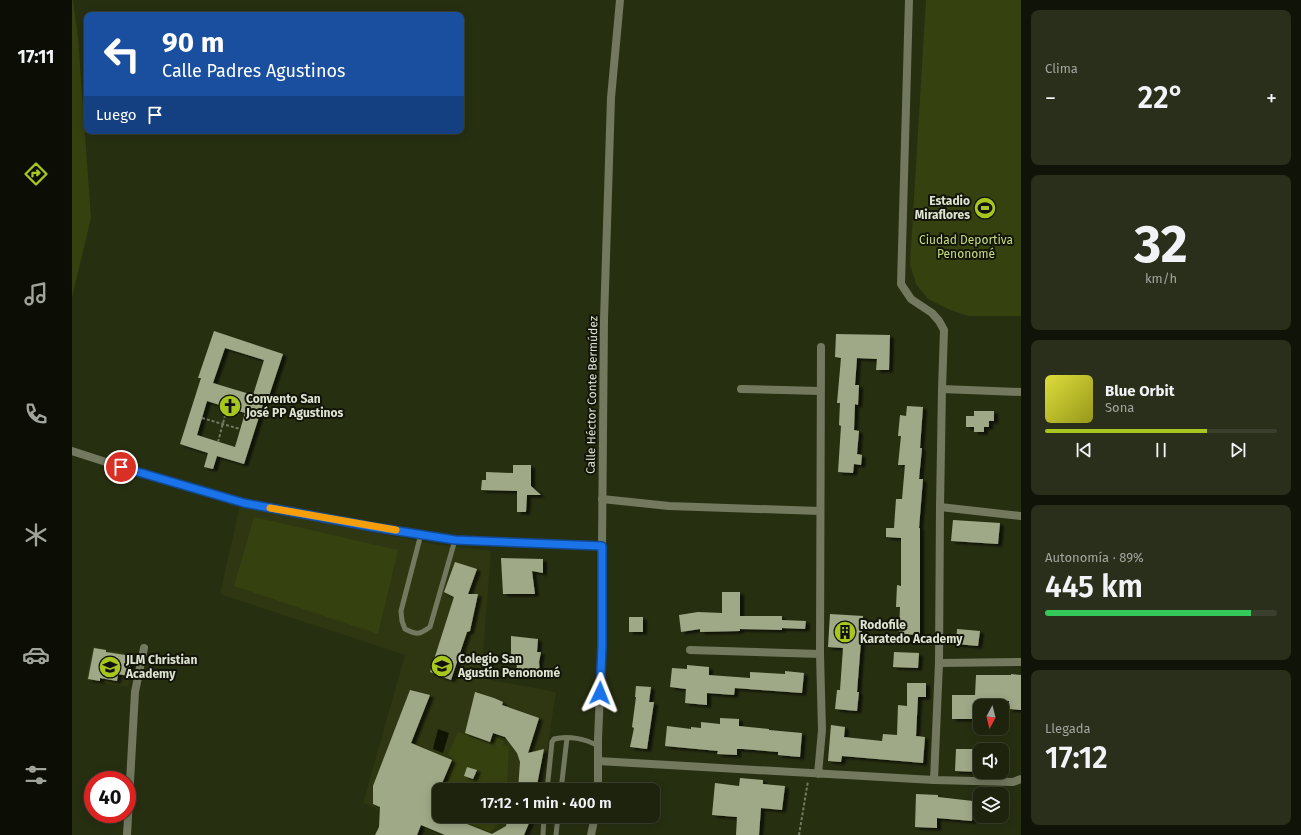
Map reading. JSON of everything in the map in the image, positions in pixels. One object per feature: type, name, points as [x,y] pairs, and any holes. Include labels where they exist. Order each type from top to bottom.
[{"type":"street","name":"Calle Héctor Conte Bermúdez","points":[[598,783],[602,646],[604,320],[611,98],[620,0]]},
{"type":"street","points":[[909,0],[902,284],[911,299],[932,313],[944,330],[938,663],[934,780]]},
{"type":"street","points":[[818,774],[822,730],[820,654],[821,347]]},
{"type":"street","points":[[942,389],[1021,392]]},
{"type":"street","points":[[741,390],[821,391]]},
{"type":"street","points":[[72,451],[123,468],[244,503],[373,527],[455,540],[602,546]]},
{"type":"street","points":[[602,499],[669,506],[820,511]]},
{"type":"street","points":[[940,507],[1021,516]]},
{"type":"street","points":[[127,835],[135,692],[144,648]]},
{"type":"street","points":[[690,650],[820,654]]},
{"type":"street","points":[[938,663],[1021,662]]},
{"type":"street","points":[[598,761],[934,780],[1013,782],[1021,779]]},
{"type":"street","points":[[591,835],[594,823]]},
{"type":"lane","points":[[421,534],[401,611],[405,629],[415,634],[422,633],[430,627],[455,540]]},
{"type":"lane","points":[[548,783],[552,742],[556,738],[586,740],[598,746]]},
{"type":"lane","points":[[562,783],[567,738]]},
{"type":"lane","points":[[543,835],[544,823]]},
{"type":"lane","points":[[556,835],[557,823]]},
{"type":"path","points":[[218,442],[227,408]]},
{"type":"path","points":[[202,418],[240,429]]},
{"type":"path","points":[[799,835],[810,774]]},
{"type":"shaded area","name":"Colegio San Agustín Penonomé","points":[[240,505],[433,544],[491,551],[481,678],[556,692],[542,783],[432,783],[432,823],[532,823],[527,835],[437,835],[363,803],[405,655],[220,594]]},
{"type":"shaded area","name":"JLM Christian Academy","points":[[93,647],[134,654],[128,687],[86,680]]},
{"type":"shaded area","points":[[438,729],[449,733],[443,753],[433,749]]},
{"type":"green space","points":[[73,0],[78,38],[91,218],[72,297]]},
{"type":"green space","name":"Ciudad Deportiva Penonomé","points":[[926,0],[1021,0],[1021,316],[968,316],[948,309],[928,299],[916,284],[910,264]]},
{"type":"green space","points":[[254,517],[398,550],[378,634],[234,586]]},
{"type":"green space","points":[[458,732],[492,744],[494,737],[504,741],[503,745],[509,746],[507,783],[444,783],[454,758],[448,755]]},
{"type":"green space","points":[[468,823],[500,823],[490,832]]},
{"type":"building","points":[[214,331],[283,354],[268,399],[265,398],[244,464],[217,456],[213,469],[204,467],[208,453],[180,444],[201,378],[198,378]],"holes":[[[225,348],[264,360],[253,395],[213,383]],[[207,401],[245,413],[235,447],[197,435]]]},
{"type":"building","points":[[836,334],[890,335],[889,370],[876,370],[877,359],[857,358],[855,385],[859,385],[858,405],[855,404],[854,430],[859,431],[857,454],[862,455],[861,465],[854,464],[853,473],[838,472],[841,426],[839,425],[840,403],[837,403],[841,358],[835,357]]},
{"type":"building","points":[[907,406],[923,407],[920,448],[922,448],[919,479],[923,479],[919,528],[920,635],[899,634],[900,607],[896,607],[897,585],[901,586],[901,538],[886,537],[886,528],[894,528],[896,499],[902,499],[905,465],[898,465],[901,436],[898,436],[900,415],[906,416]]},
{"type":"building","points":[[974,411],[994,411],[994,421],[989,421],[989,427],[984,427],[984,432],[974,432],[974,427],[966,427],[966,416],[974,416]]},
{"type":"building","points":[[513,465],[531,465],[531,486],[541,495],[527,495],[526,512],[517,512],[517,491],[481,490],[482,480],[486,480],[486,472],[513,473]]},
{"type":"building","points":[[953,520],[1000,523],[998,544],[951,541]]},
{"type":"building","points":[[501,558],[543,559],[543,573],[532,571],[535,594],[503,594]]},
{"type":"building","points":[[455,562],[477,569],[468,594],[478,594],[470,631],[467,632],[451,680],[430,672],[454,597],[444,592]]},
{"type":"building","points":[[722,592],[740,592],[740,616],[782,616],[782,620],[806,621],[805,629],[740,629],[740,631],[700,632],[700,629],[681,632],[679,615],[698,612],[722,613]]},
{"type":"building","points":[[830,614],[863,616],[857,711],[835,709],[837,690],[840,690],[843,648],[828,647]]},
{"type":"building","points":[[629,617],[643,617],[643,632],[629,632]]},
{"type":"building","points":[[957,629],[980,631],[978,646],[956,644]]},
{"type":"building","points":[[511,636],[538,639],[537,652],[541,652],[539,662],[540,675],[516,676],[517,663],[511,663]]},
{"type":"building","name":"JLM Christian Academy","points":[[94,648],[106,650],[106,652],[132,656],[128,676],[118,674],[117,681],[100,678],[100,681],[88,679]]},
{"type":"building","points":[[894,652],[919,653],[918,668],[893,667]]},
{"type":"building","points":[[687,665],[709,667],[709,675],[750,678],[750,672],[785,674],[785,671],[804,673],[802,693],[735,688],[734,695],[707,693],[707,705],[685,703],[686,689],[670,687],[672,668],[687,669]]},
{"type":"building","points":[[976,675],[1021,675],[1021,710],[1009,709],[1009,699],[973,699],[973,719],[952,719],[952,695],[975,695]]},
{"type":"building","points":[[907,683],[926,683],[926,697],[918,697],[916,736],[925,737],[923,763],[842,756],[841,762],[828,761],[831,725],[845,727],[844,737],[882,741],[883,734],[897,735],[898,705],[907,706]]},
{"type":"building","points":[[636,686],[651,687],[649,702],[654,702],[647,749],[630,747],[634,728],[632,727]]},
{"type":"building","points":[[410,690],[430,695],[411,743],[452,760],[442,783],[432,783],[432,823],[464,823],[492,834],[506,826],[507,823],[529,823],[524,835],[445,835],[421,825],[417,835],[375,835],[379,827],[380,807],[373,804],[373,786]]},
{"type":"building","points":[[475,692],[503,702],[502,705],[539,718],[528,753],[544,749],[537,783],[518,783],[520,762],[517,753],[505,737],[493,733],[490,742],[465,733]]},
{"type":"building","points":[[720,718],[739,719],[739,726],[802,733],[800,757],[778,755],[778,752],[743,749],[737,749],[737,755],[717,754],[718,751],[665,746],[667,726],[691,729],[691,727],[701,728],[701,722],[720,724]]},
{"type":"building","points":[[956,749],[973,749],[973,772],[955,771]]},
{"type":"building","points":[[467,767],[477,770],[473,779],[464,776]]},
{"type":"building","points":[[740,778],[763,780],[763,784],[785,786],[782,810],[761,808],[759,835],[736,835],[737,817],[712,815],[715,783],[739,786]]},
{"type":"building","points":[[916,794],[938,795],[938,797],[973,801],[972,821],[937,818],[937,828],[915,827]]},
{"type":"slow traffic","points":[[270,508],[396,530]]},
{"type":"place","name":"Estadio Miraflores","points":[[985,208]]},
{"type":"place","name":"Convento San José PP Agustinos","points":[[230,406]]},
{"type":"place","name":"Rodofile Karatedo Academy","points":[[845,632]]},
{"type":"place","name":"Colegio San Agustín Penonomé","points":[[442,666]]},
{"type":"place","name":"JLM Christian Academy","points":[[110,667]]},
{"type":"route","points":[[121,467],[244,503],[373,527],[455,540],[602,546],[602,646],[600,693]]}]
